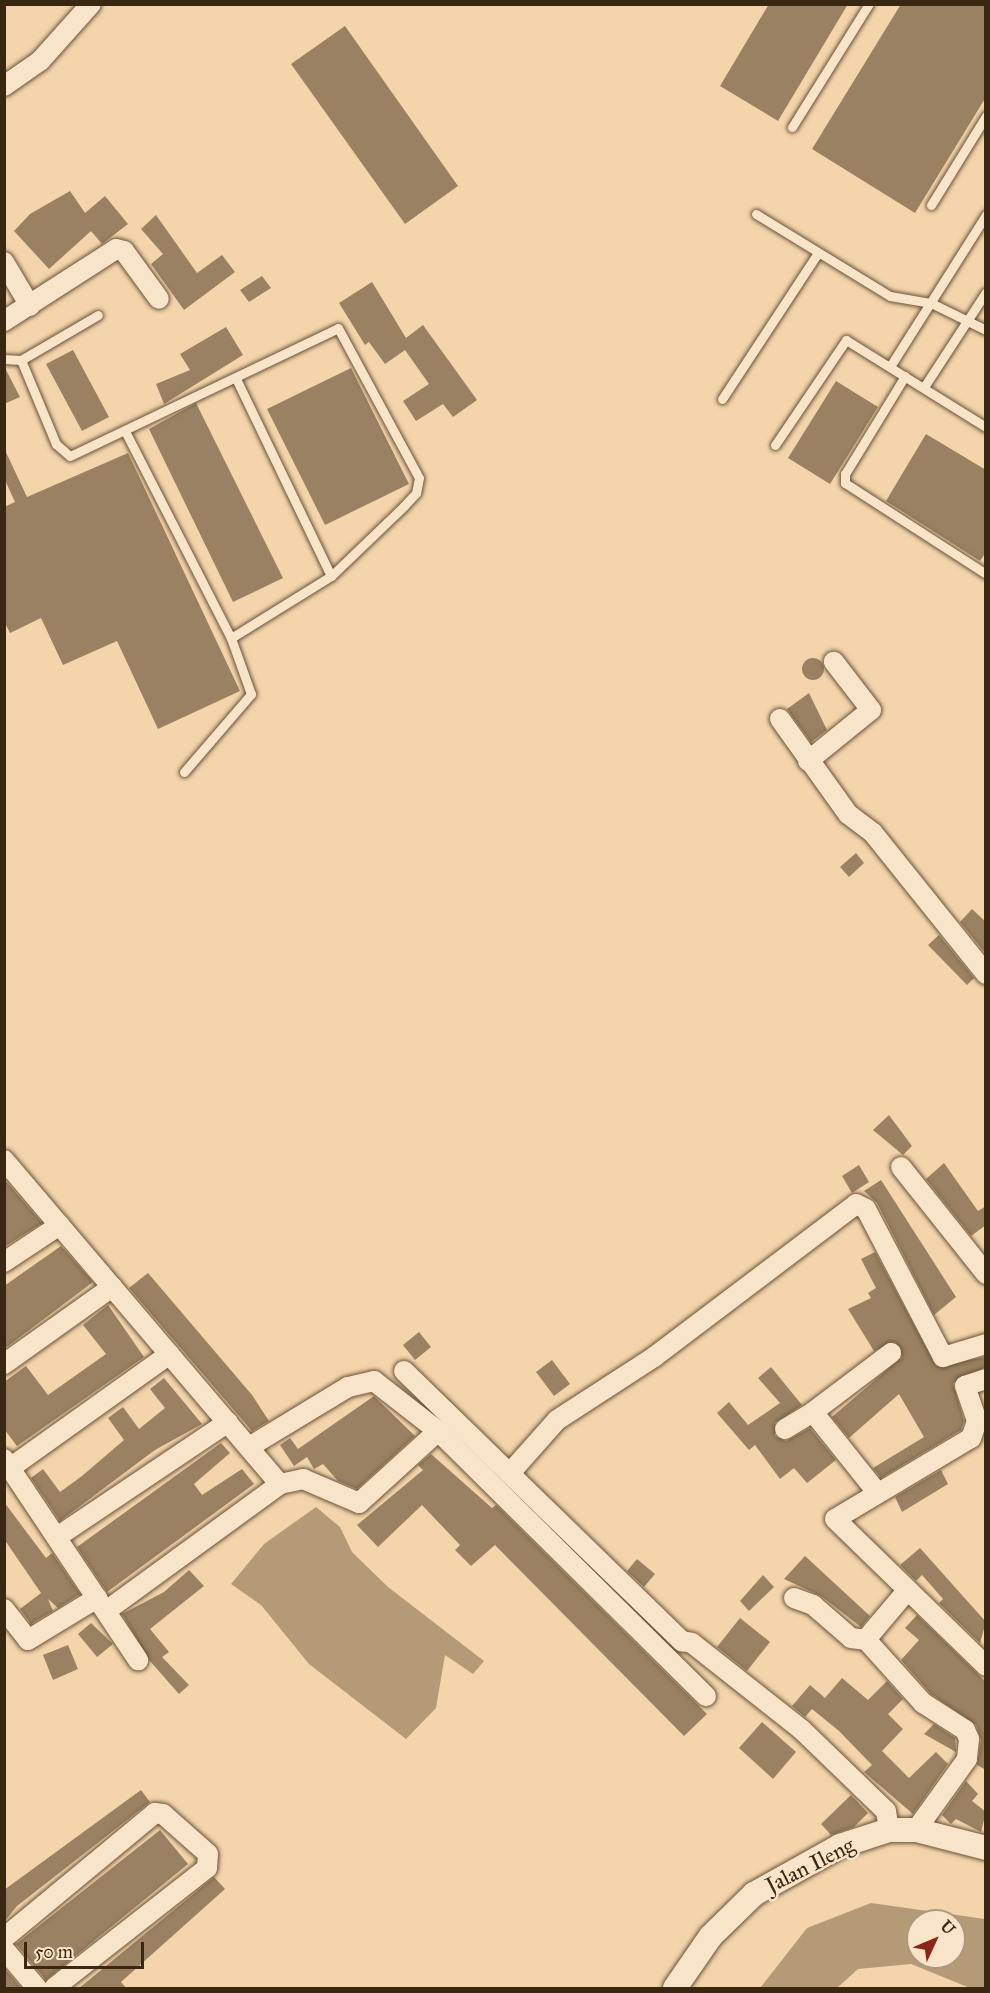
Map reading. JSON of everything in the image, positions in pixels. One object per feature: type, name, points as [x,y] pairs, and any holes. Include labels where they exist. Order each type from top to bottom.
[{"type":"street","points":[[4,86],[40,61],[91,4]]},
{"type":"street","points":[[4,321],[120,249],[159,299]]},
{"type":"street","points":[[4,262],[30,306]]},
{"type":"street","points":[[808,761],[871,710],[834,662]]},
{"type":"street","points":[[780,719],[808,761],[986,974]]},
{"type":"street","points":[[4,1160],[280,1484]]},
{"type":"street","points":[[901,1167],[986,1274]]},
{"type":"street","points":[[510,1473],[557,1420],[654,1357],[856,1204],[866,1209],[943,1357],[986,1344]]},
{"type":"street","points":[[4,1262],[60,1225]]},
{"type":"street","points":[[4,1364],[112,1287]]},
{"type":"street","points":[[785,1429],[813,1412],[891,1353]]},
{"type":"street","points":[[138,1660],[7,1463],[170,1354]]},
{"type":"street","points":[[404,1371],[510,1473],[675,1647],[706,1696]]},
{"type":"street","points":[[986,1379],[965,1386],[977,1421],[972,1438],[876,1491],[835,1519],[906,1592],[986,1666]]},
{"type":"street","points":[[249,1447],[365,1381],[374,1381],[438,1431],[675,1647]]},
{"type":"street","points":[[813,1412],[876,1491]]},
{"type":"street","points":[[57,1537],[228,1422]]},
{"type":"street","points":[[4,1609],[28,1641],[101,1605],[280,1484],[303,1479],[359,1503],[438,1431]]},
{"type":"street","points":[[867,1640],[906,1592]]},
{"type":"street","points":[[794,1598],[821,1610],[851,1638],[867,1640],[923,1702],[968,1733],[967,1759],[916,1830]]},
{"type":"street","points":[[675,1647],[692,1643],[801,1729],[886,1811],[889,1830]]},
{"type":"street","points":[[4,1938],[154,1813],[163,1814],[208,1854],[207,1868],[54,1989]]},
{"type":"street","name":"Jalan Ileng","points":[[675,1989],[711,1936],[754,1894],[840,1846],[889,1830],[916,1830],[986,1848]]},
{"type":"street","points":[[4,1949],[37,1989]]},
{"type":"lane","points":[[792,127],[869,4]]},
{"type":"lane","points":[[931,205],[986,116]]},
{"type":"lane","points":[[756,214],[816,256],[890,297],[931,303],[986,330]]},
{"type":"lane","points":[[891,365],[986,215]]},
{"type":"lane","points":[[722,399],[816,256]]},
{"type":"lane","points":[[924,387],[986,292]]},
{"type":"lane","points":[[4,360],[21,360],[98,315]]},
{"type":"lane","points":[[21,360],[63,452],[70,456],[236,379],[338,328],[419,478],[410,500],[331,576],[231,638]]},
{"type":"lane","points":[[775,445],[841,343],[852,341],[986,427]]},
{"type":"lane","points":[[905,376],[845,474],[845,483],[986,574]]},
{"type":"lane","points":[[236,379],[331,576]]},
{"type":"lane","points":[[125,431],[231,638],[251,694],[184,772]]},
{"type":"shaded area","points":[[316,1507],[340,1527],[352,1552],[388,1587],[484,1661],[473,1674],[445,1655],[436,1708],[406,1739],[309,1664],[261,1605],[231,1584],[264,1544]]},
{"type":"shaded area","points":[[871,1903],[914,1909],[906,1909],[906,1964],[858,1969],[837,1988],[760,1988],[807,1928]]},
{"type":"shaded area","points":[[966,1916],[985,1919],[985,1988],[970,1988],[923,1969],[966,1969]]},
{"type":"building","points":[[769,4],[848,4],[778,121],[720,86]]},
{"type":"building","points":[[901,4],[986,4],[986,97],[915,213],[812,149]]},
{"type":"building","points":[[345,26],[458,186],[405,224],[291,64]]},
{"type":"building","points":[[70,191],[85,213],[105,196],[128,224],[102,244],[91,231],[49,269],[14,231],[30,214]]},
{"type":"building","points":[[156,215],[197,273],[222,255],[235,272],[184,310],[151,264],[163,254],[141,229]]},
{"type":"building","points":[[262,276],[271,288],[249,302],[240,290]]},
{"type":"building","points":[[372,282],[406,338],[423,325],[477,400],[453,417],[443,404],[416,421],[403,401],[429,384],[405,350],[385,364],[369,342],[365,345],[339,303]]},
{"type":"building","points":[[226,327],[243,355],[164,404],[156,384],[190,370],[180,354]]},
{"type":"building","points":[[73,350],[109,417],[82,431],[46,364]]},
{"type":"building","points":[[4,366],[20,397],[4,404]]},
{"type":"building","points":[[351,368],[409,484],[325,525],[267,409]]},
{"type":"building","points":[[836,381],[878,407],[830,484],[788,458]]},
{"type":"building","points":[[196,403],[283,578],[233,602],[149,429]]},
{"type":"building","points":[[926,434],[986,470],[986,552],[980,561],[886,501]]},
{"type":"building","points":[[4,448],[27,497],[128,453],[240,691],[158,729],[117,641],[63,665],[41,618],[10,633],[4,621],[4,507],[15,502],[4,478]]},
{"type":"building","points":[[813,658],[821,661],[824,669],[821,677],[813,680],[805,677],[802,669],[805,661]]},
{"type":"building","points":[[809,693],[827,730],[811,742],[787,709]]},
{"type":"building","points":[[856,853],[864,863],[849,877],[840,867]]},
{"type":"building","points":[[972,909],[986,922],[986,954],[960,922]]},
{"type":"building","points":[[939,935],[974,978],[967,985],[928,945]]},
{"type":"building","points":[[889,1115],[912,1146],[903,1155],[873,1130]]},
{"type":"building","points":[[944,1163],[978,1211],[986,1206],[986,1225],[971,1236],[926,1179]]},
{"type":"building","points":[[859,1165],[869,1182],[852,1193],[842,1176]]},
{"type":"building","points":[[4,1179],[42,1223],[4,1247]]},
{"type":"building","points":[[881,1180],[956,1297],[934,1315],[877,1203],[864,1191]]},
{"type":"building","points":[[61,1246],[93,1282],[4,1349],[4,1286]]},
{"type":"building","points":[[875,1252],[936,1366],[986,1357],[986,1367],[953,1383],[964,1421],[961,1430],[881,1478],[873,1468],[924,1437],[899,1394],[849,1438],[832,1417],[902,1357],[895,1342],[874,1351],[848,1309],[871,1298],[868,1293],[876,1288],[861,1259]]},
{"type":"building","points":[[148,1273],[252,1395],[269,1421],[252,1431],[129,1288]]},
{"type":"building","points":[[108,1305],[144,1357],[17,1446],[4,1429],[4,1382],[26,1366],[48,1395],[106,1354],[83,1325]]},
{"type":"building","points":[[419,1332],[431,1347],[415,1360],[403,1345]]},
{"type":"building","points":[[552,1360],[570,1384],[554,1396],[536,1372]]},
{"type":"building","points":[[771,1367],[802,1405],[775,1423],[775,1436],[786,1441],[810,1428],[836,1460],[807,1483],[794,1468],[780,1479],[755,1445],[749,1450],[717,1413],[729,1402],[748,1425],[780,1403],[758,1378]]},
{"type":"building","points":[[164,1378],[202,1424],[155,1450],[60,1521],[31,1478],[43,1469],[60,1492],[82,1476],[124,1440],[108,1418],[123,1407],[139,1429],[165,1408],[150,1389]]},
{"type":"building","points":[[374,1396],[415,1436],[357,1489],[338,1481],[323,1464],[314,1469],[307,1457],[294,1466],[280,1445],[290,1438],[298,1449]]},
{"type":"building","points":[[221,1443],[230,1453],[194,1484],[202,1495],[242,1469],[254,1484],[107,1592],[77,1547]]},
{"type":"building","points":[[431,1454],[492,1508],[496,1505],[707,1714],[684,1736],[495,1545],[471,1566],[455,1550],[460,1545],[422,1505],[378,1547],[357,1525],[423,1470],[418,1465]]},
{"type":"building","points":[[941,1470],[948,1484],[902,1512],[895,1497]]},
{"type":"building","points":[[4,1502],[46,1558],[52,1553],[80,1594],[58,1608],[48,1599],[53,1611],[31,1624],[20,1609],[41,1593],[4,1539]]},
{"type":"building","points":[[920,1548],[986,1622],[980,1643],[939,1603],[943,1599],[922,1575],[916,1581],[900,1565]]},
{"type":"building","points":[[805,1556],[870,1616],[861,1627],[821,1596],[784,1579]]},
{"type":"building","points":[[637,1559],[655,1574],[644,1587],[627,1571]]},
{"type":"building","points":[[189,1570],[204,1586],[150,1629],[169,1652],[162,1657],[189,1685],[179,1694],[150,1661],[122,1614],[164,1592]]},
{"type":"building","points":[[763,1575],[774,1587],[749,1611],[740,1601]]},
{"type":"building","points":[[917,1615],[986,1682],[986,1770],[977,1765],[981,1740],[976,1725],[931,1694],[901,1660],[919,1640],[905,1628]]},
{"type":"building","points":[[740,1618],[770,1642],[747,1671],[717,1647]]},
{"type":"building","points":[[91,1623],[113,1644],[97,1657],[78,1634]]},
{"type":"building","points":[[68,1645],[78,1669],[53,1680],[43,1655]]},
{"type":"building","points":[[842,1678],[868,1700],[887,1681],[903,1699],[888,1714],[903,1729],[882,1751],[909,1778],[936,1752],[948,1764],[913,1814],[864,1772],[872,1765],[839,1731],[812,1709],[805,1717],[792,1706],[810,1685],[825,1698]]},
{"type":"building","points":[[762,1722],[796,1752],[773,1779],[739,1748]]},
{"type":"building","points":[[934,1724],[955,1738],[956,1752],[924,1734]]},
{"type":"building","points":[[966,1781],[978,1794],[972,1801],[986,1812],[981,1832],[956,1819],[951,1824],[942,1815]]},
{"type":"building","points":[[141,1790],[150,1802],[17,1906],[4,1922],[4,1890]]},
{"type":"building","points":[[851,1795],[868,1813],[854,1827],[831,1835],[821,1824]]},
{"type":"building","points":[[160,1830],[188,1864],[46,1980],[16,1944]]},
{"type":"building","points":[[214,1877],[225,1889],[121,1982],[127,1989],[78,1989]]},
{"type":"building","points":[[4,1968],[22,1989],[4,1989]]}]
